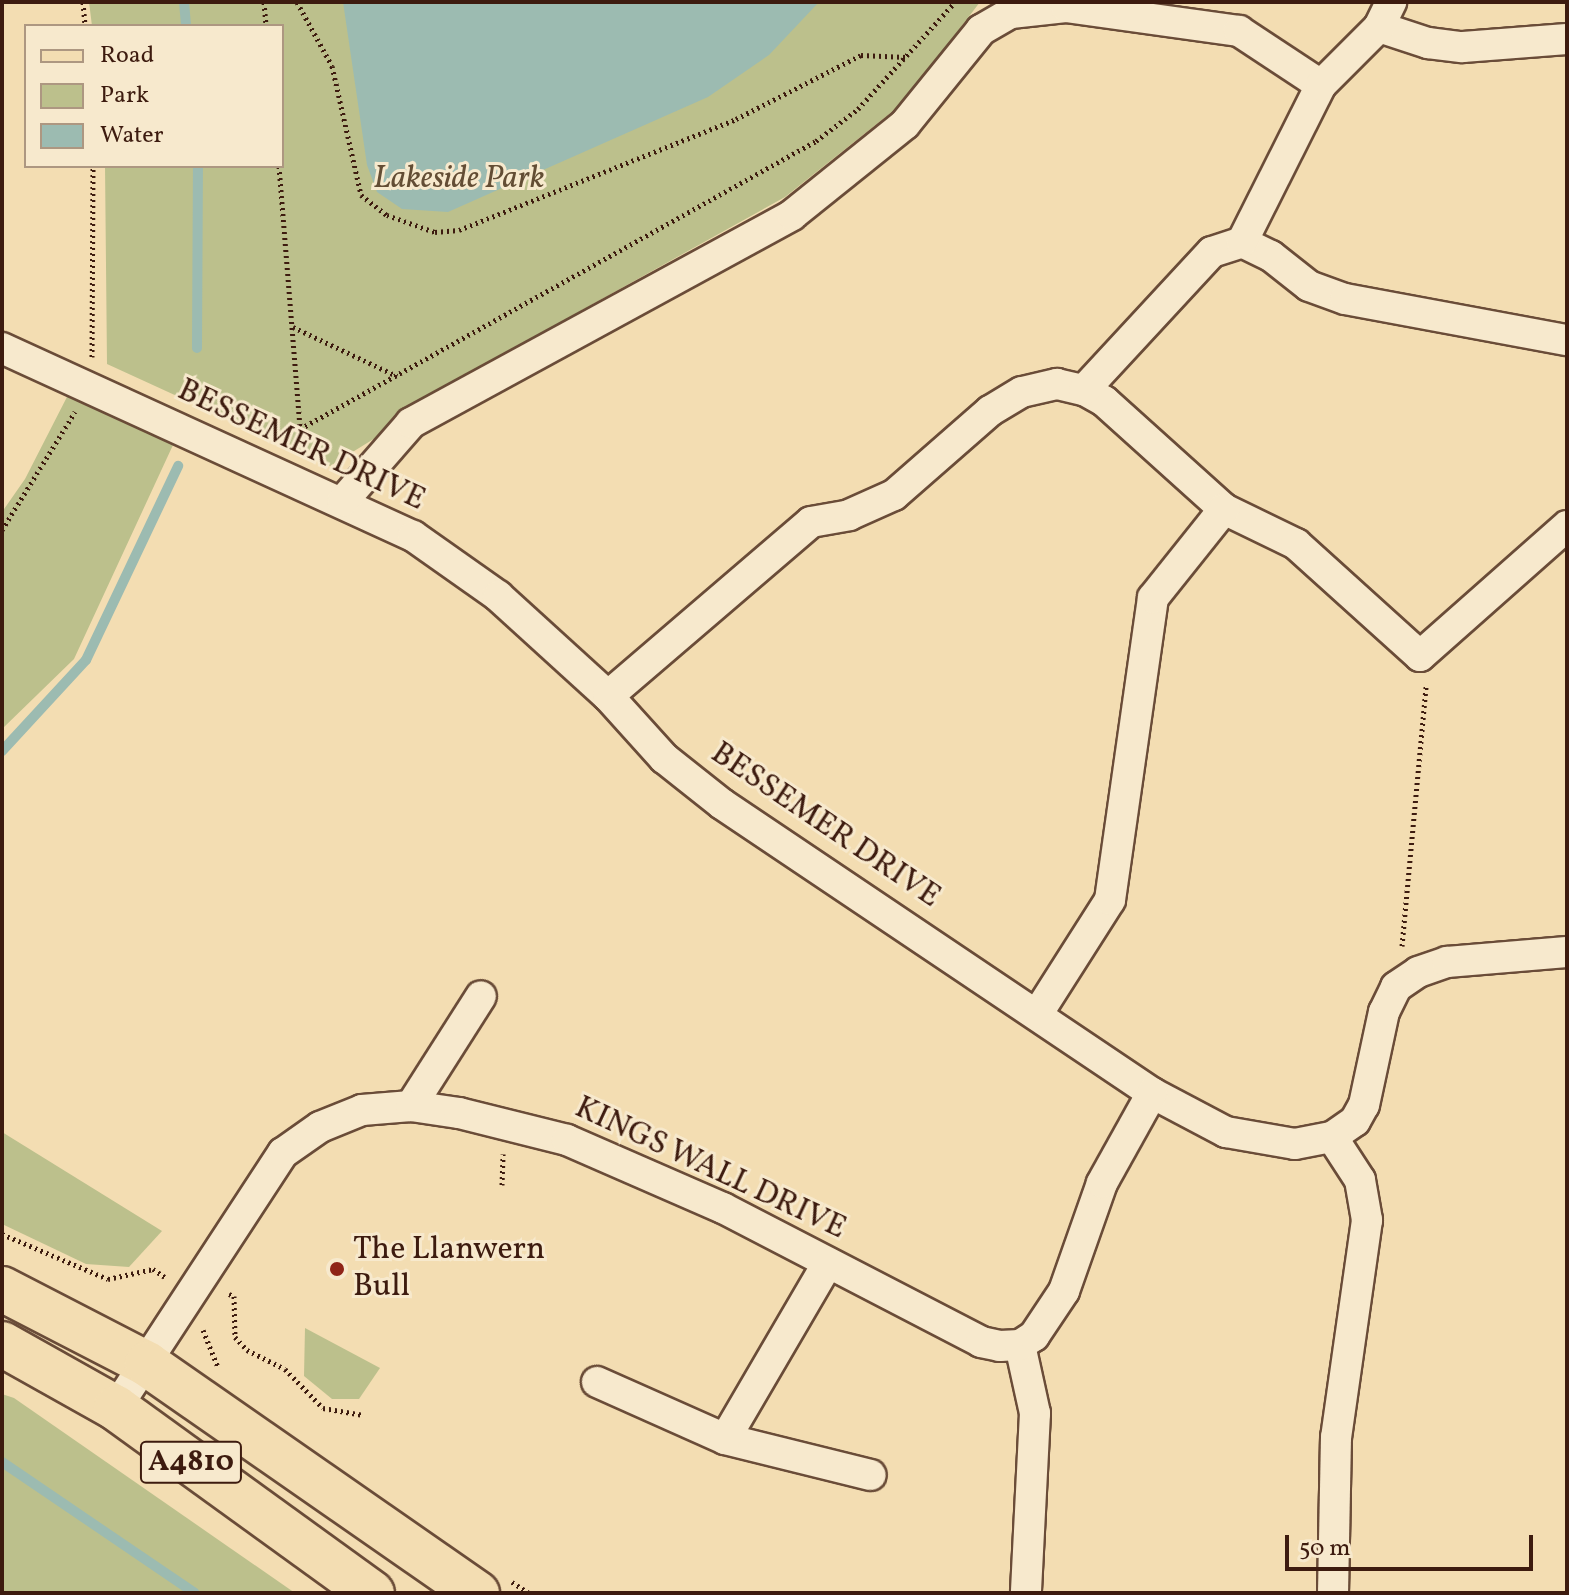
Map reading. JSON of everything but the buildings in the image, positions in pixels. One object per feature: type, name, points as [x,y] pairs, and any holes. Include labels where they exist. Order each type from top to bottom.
[{"type":"main road","name":"A4810","points":[[2,1289],[147,1364],[477,1593]]},
{"type":"main road","name":"A4810","points":[[2,1344],[116,1408],[372,1593]]},
{"type":"street","points":[[343,501],[411,423],[792,215],[905,124],[981,30],[1011,13],[1066,7],[1239,31],[1321,85]]},
{"type":"street","points":[[1242,242],[1321,85],[1385,14],[1428,43],[1463,47],[1567,39]]},
{"type":"street","points":[[1084,390],[1212,252],[1242,242],[1271,256],[1309,286],[1345,299],[1567,340]]},
{"type":"street","name":"BESSEMER DRIVE","points":[[2,348],[343,501],[454,562],[608,696],[664,758],[722,804],[1038,1013],[1152,1093],[1226,1132],[1295,1144],[1332,1137]]},
{"type":"street","points":[[608,696],[811,522],[849,515],[894,495],[990,411],[1022,392],[1057,384],[1084,390],[1104,401],[1224,509],[1296,544],[1420,656],[1567,526]]},
{"type":"street","points":[[1038,1013],[1110,900],[1153,598],[1224,509]]},
{"type":"street","points":[[1333,1593],[1336,1437],[1367,1220],[1360,1180],[1332,1137],[1355,1121],[1364,1105],[1384,1012],[1396,987],[1447,962],[1567,952]]},
{"type":"street","points":[[411,1106],[481,996]]},
{"type":"street","points":[[1026,1593],[1035,1413],[1020,1345],[1044,1324],[1064,1291],[1102,1183],[1152,1093]]},
{"type":"street","name":"KINGS WALL DRIVE","points":[[116,1408],[283,1153],[320,1127],[362,1110],[411,1106],[515,1123],[567,1140],[723,1208],[981,1342],[1020,1345]]},
{"type":"street","points":[[725,1439],[828,1263]]},
{"type":"street","points":[[597,1382],[725,1439],[871,1475]]},
{"type":"path","points":[[83,2],[85,24]]},
{"type":"path","points":[[264,2],[266,24]]},
{"type":"path","points":[[297,2],[332,66],[361,195],[395,219],[435,232],[459,230],[736,119],[861,55],[907,57]]},
{"type":"path","points":[[279,168],[300,429],[787,160],[858,109],[955,2]]},
{"type":"path","points":[[293,327],[398,376]]},
{"type":"path","points":[[1409,978],[1402,950],[1422,691],[1430,679]]},
{"type":"path","points":[[219,1305],[225,1292],[234,1296],[235,1337],[247,1350],[285,1369],[323,1408],[363,1415]]},
{"type":"path","points":[[207,1332],[213,1319]]},
{"type":"green space","name":"Lakeside Park","points":[[89,2],[980,2],[903,103],[785,197],[582,310],[330,466],[107,364],[105,168],[284,168],[284,24],[92,24]]},
{"type":"green space","points":[[69,393],[173,445],[74,659],[2,729],[2,512],[25,479]]},
{"type":"green space","points":[[2,1132],[162,1231],[129,1267],[86,1264],[2,1224]]},
{"type":"green space","points":[[305,1328],[380,1368],[359,1399],[332,1399],[304,1376]]},
{"type":"green space","points":[[2,1394],[14,1398],[295,1593],[2,1593]]},
{"type":"water","points":[[343,2],[819,2],[769,55],[708,97],[448,212],[402,209],[377,192],[367,165]]},
{"type":"waterway","points":[[184,2],[186,24]]},
{"type":"waterway","points":[[197,348],[198,168]]},
{"type":"waterway","points":[[2,751],[86,660],[178,466]]},
{"type":"waterway","points":[[2,1462],[195,1593]]},
{"type":"place","name":"The Llanwern Bull","points":[[337,1269]]}]
